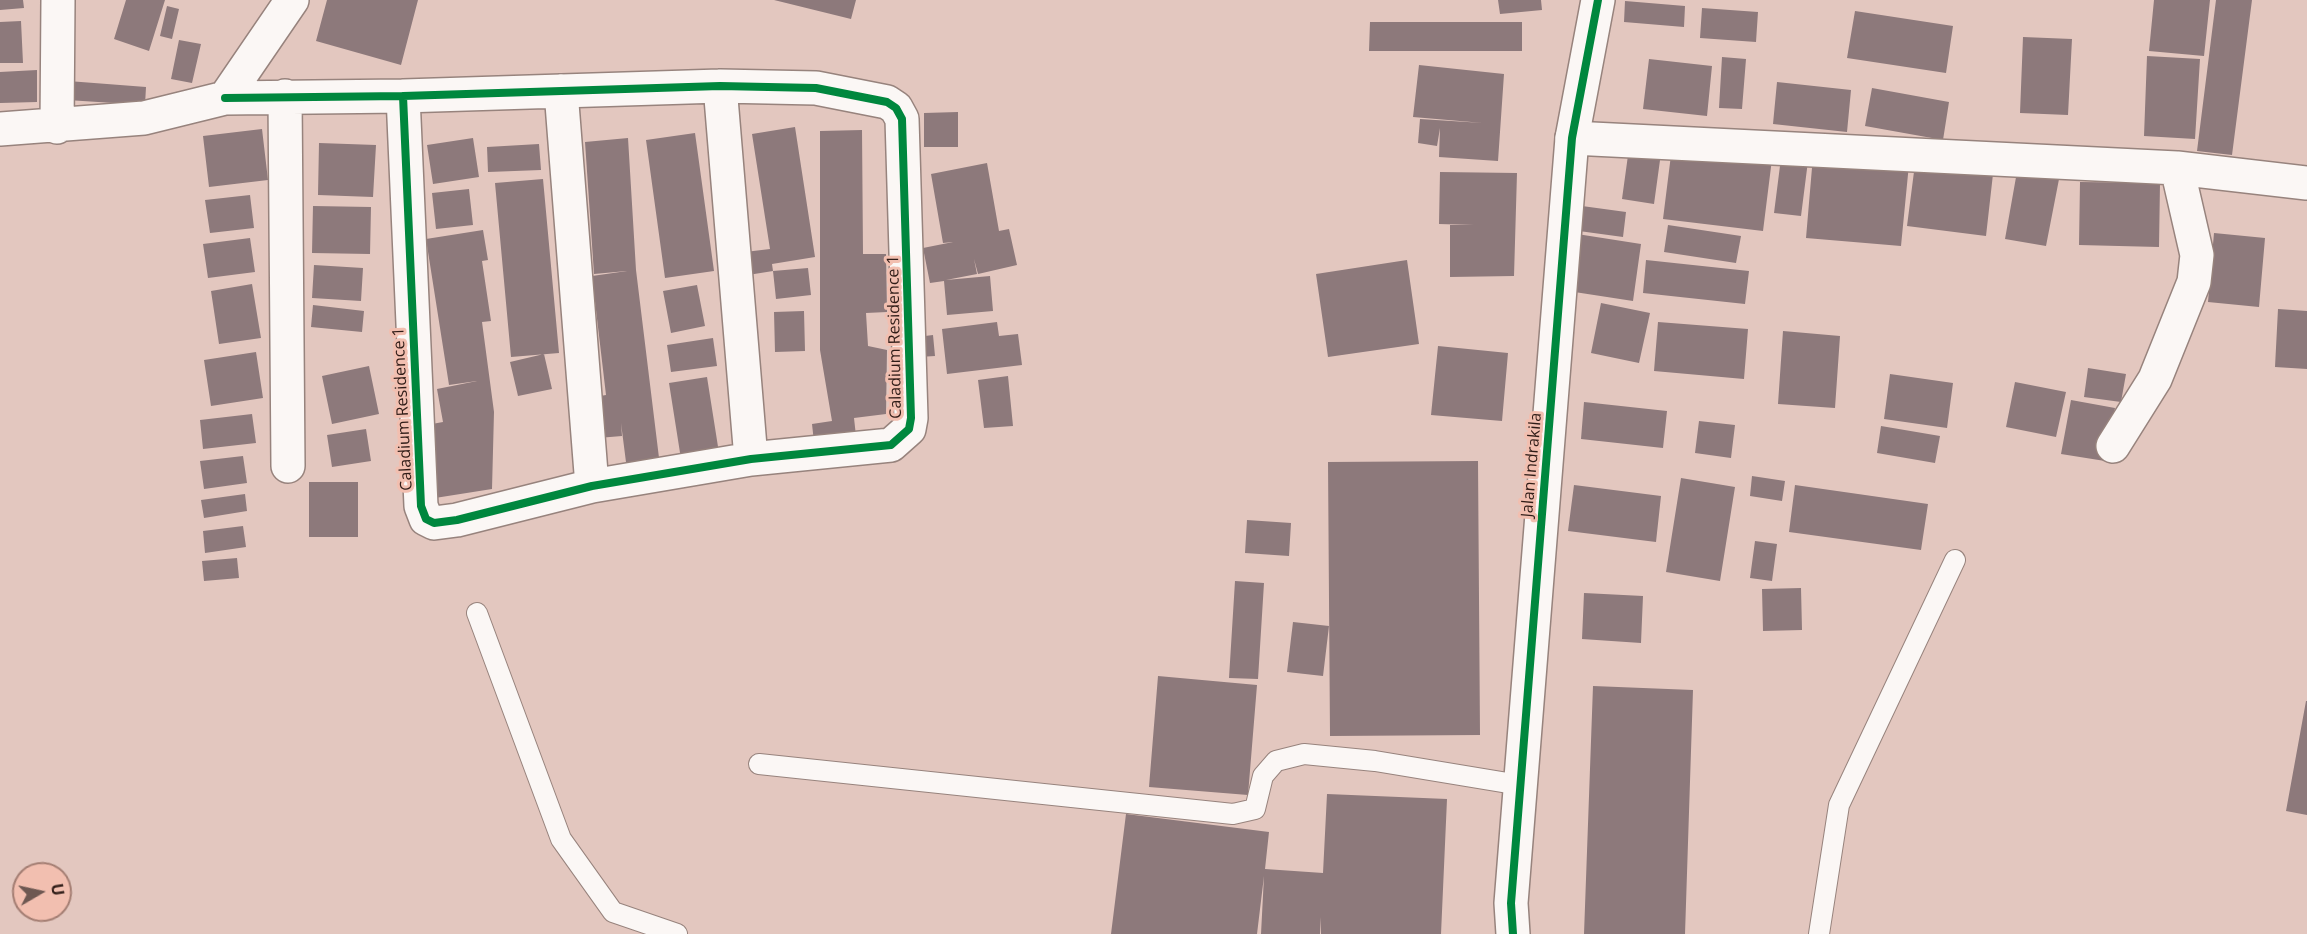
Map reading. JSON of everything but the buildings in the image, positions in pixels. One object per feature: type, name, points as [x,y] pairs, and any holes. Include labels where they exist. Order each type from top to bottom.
[{"type":"street","points":[[57,127],[58,0]]},
{"type":"street","points":[[225,98],[292,0]]},
{"type":"street","name":"Jalan Indrakila","points":[[1513,934],[1511,903],[1572,138],[1598,0]]},
{"type":"street","points":[[720,86],[751,459]]},
{"type":"street","name":"Caladium Residence 1","points":[[0,129],[57,127],[144,118],[225,98],[403,96],[720,86],[816,88],[867,97],[896,108],[902,119],[911,418],[909,429],[904,436],[891,445],[751,459],[592,486],[457,520],[434,523],[426,519],[421,506],[403,96]]},
{"type":"street","points":[[561,91],[592,486]]},
{"type":"street","points":[[285,96],[288,466]]},
{"type":"street","points":[[1572,138],[2177,168],[2307,183]]},
{"type":"street","points":[[2113,446],[2155,379],[2194,282],[2197,255],[2177,168]]},
{"type":"lane","points":[[1819,934],[1839,805],[1955,560]]},
{"type":"lane","points":[[477,613],[561,839],[613,912],[677,934]]},
{"type":"lane","points":[[759,764],[1233,814],[1255,809],[1263,776],[1276,762],[1305,754],[1375,761],[1520,785]]},
{"type":"cycle path","points":[[1513,934],[1511,903],[1572,138],[1598,0]]},
{"type":"cycle path","points":[[225,98],[403,96],[720,86],[816,88],[887,102],[896,108],[902,119],[911,418],[909,429],[891,445],[751,459],[592,486],[457,520],[434,523],[426,519],[421,506],[403,96]]}]
